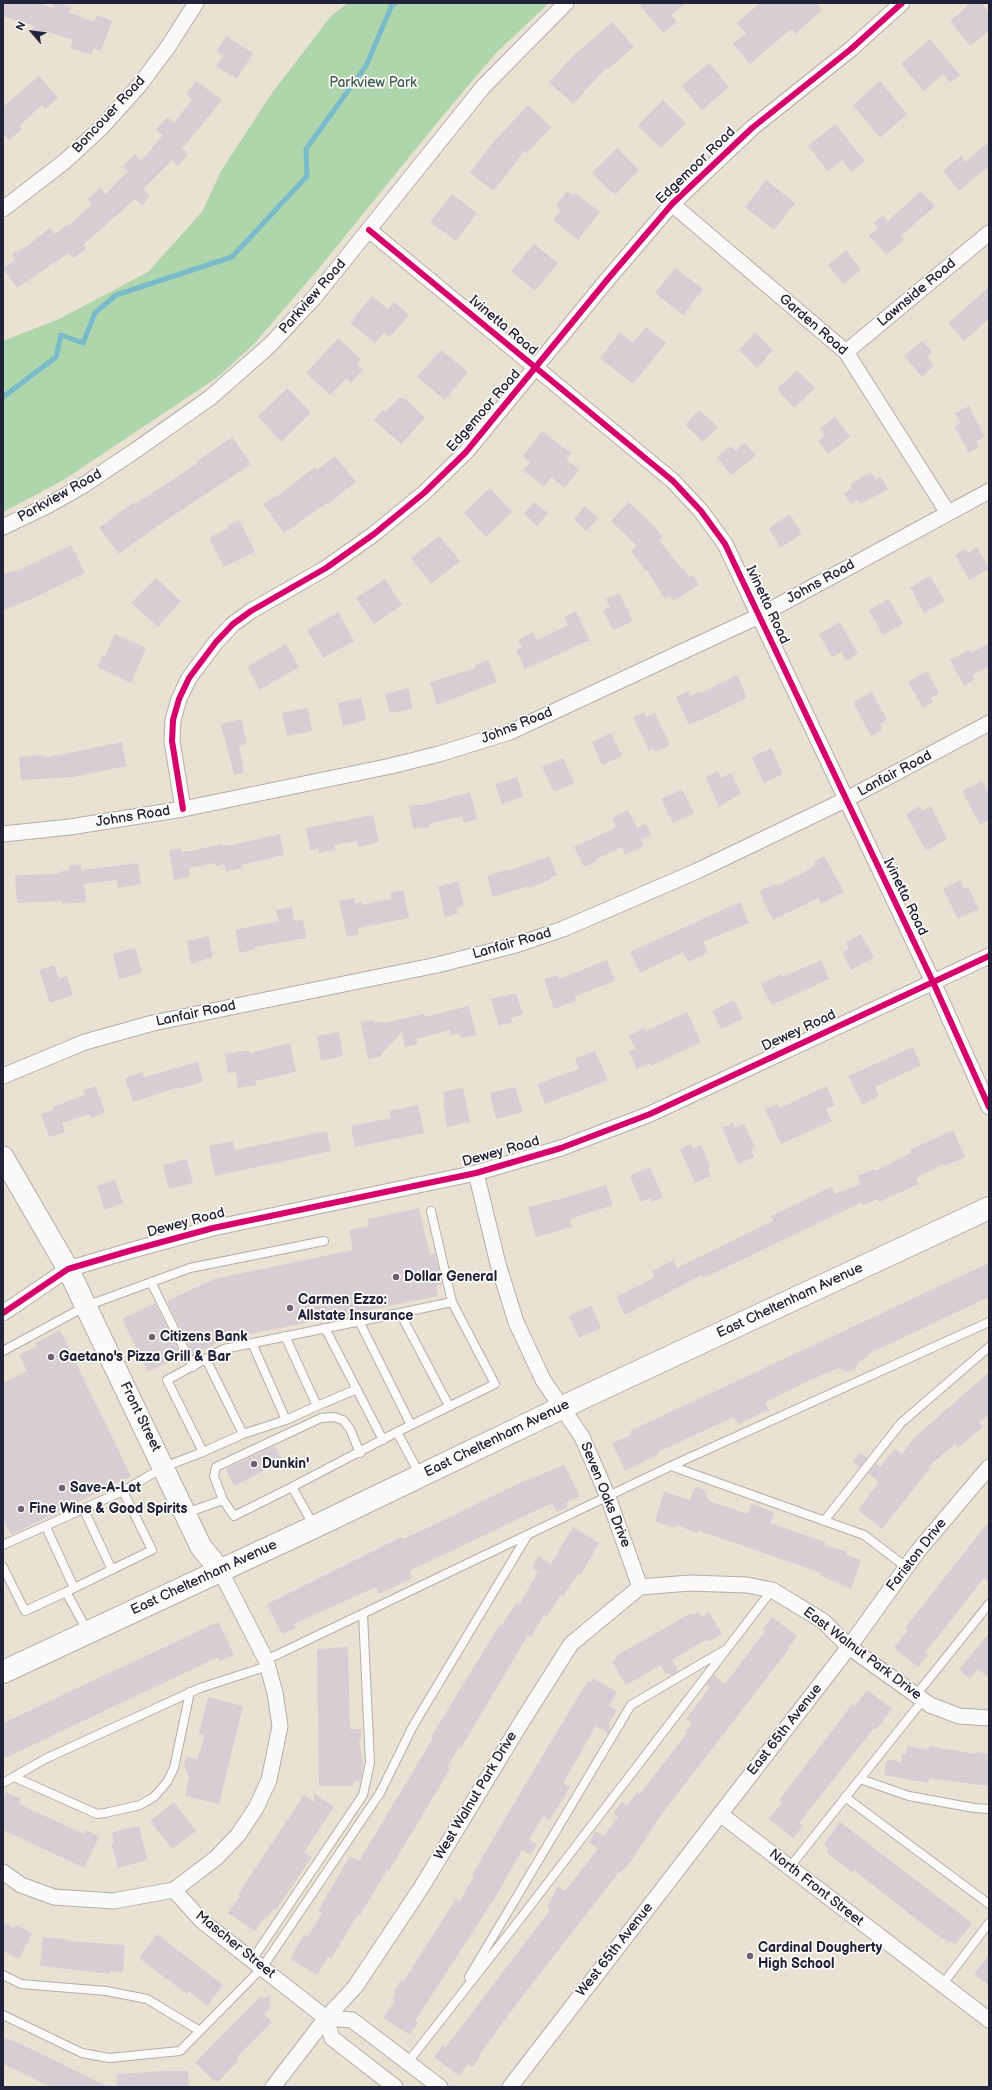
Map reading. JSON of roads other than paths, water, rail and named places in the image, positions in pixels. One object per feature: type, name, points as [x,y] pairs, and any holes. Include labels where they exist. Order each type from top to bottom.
[{"type":"highway","name":"East Cheltenham Avenue","points":[[4,1669],[88,1633],[421,1476],[562,1407],[989,1208]]},
{"type":"street","name":"Parkview Road","points":[[3,527],[47,506],[84,485],[211,397],[270,345],[313,299],[483,87],[566,3]]},
{"type":"street","name":"Edgemoor Road","points":[[183,809],[172,741],[173,720],[179,699],[189,678],[216,642],[233,624],[245,615],[326,568],[374,534],[424,493],[466,452],[536,369],[607,280],[672,204],[752,128],[851,49],[902,3]]},
{"type":"street","name":"Boncouer Road","points":[[3,209],[64,162],[100,129],[138,87],[168,47],[193,4]]},
{"type":"street","name":"Garden Road","points":[[672,204],[846,352],[948,513]]},
{"type":"street","name":"Ivinetta Road","points":[[369,230],[673,481],[701,512],[726,544],[845,800],[933,982],[989,1107]]},
{"type":"street","name":"Lawnside Road","points":[[846,352],[989,233]]},
{"type":"street","name":"Johns Road","points":[[3,834],[70,827],[183,809],[439,754],[510,732],[759,616],[989,491]]},
{"type":"street","name":"Lanfair Road","points":[[3,1076],[85,1042],[154,1023],[438,965],[516,945],[563,929],[697,871],[845,800],[989,723]]},
{"type":"street","name":"Dewey Road","points":[[3,1313],[68,1269],[213,1228],[476,1173],[561,1148],[650,1114],[989,956]]},
{"type":"street","name":"Front Street","points":[[3,1157],[68,1269],[201,1547],[220,1570]]},
{"type":"street","name":"Seven Oaks Drive","points":[[476,1173],[498,1264],[516,1322],[543,1380],[582,1437],[608,1497],[640,1587]]},
{"type":"street","name":"Fariston Drive","points":[[849,1647],[906,1567],[989,1467]]},
{"type":"street","points":[[3,1872],[21,1885],[54,1897],[83,1901],[113,1901],[174,1890],[216,1858],[238,1836],[256,1808],[269,1780],[280,1726],[275,1693],[267,1663],[220,1570]]},
{"type":"street","name":"East Walnut Park Drive","points":[[640,1587],[690,1583],[747,1585],[772,1590],[823,1621],[849,1647],[930,1705],[959,1716],[989,1718]]},
{"type":"street","name":"West Walnut Park Drive","points":[[273,2087],[326,2018],[355,1987],[421,1888],[521,1723],[571,1644],[640,1587]]},
{"type":"street","name":"East 65th Avenue","points":[[720,1814],[849,1647]]},
{"type":"street","name":"North Front Street","points":[[720,1814],[989,2020]]},
{"type":"street","name":"West 65th Avenue","points":[[510,2087],[720,1814]]},
{"type":"street","name":"Mascher Street","points":[[174,1890],[202,1921],[326,2018]]},
{"type":"street","points":[[395,2087],[332,2038],[326,2018],[352,2020],[440,2087]]},
{"type":"lane","points":[[360,1453],[350,1429],[343,1420],[334,1417],[321,1418],[216,1467],[214,1476],[215,1485],[222,1500],[234,1516],[360,1453],[397,1432],[494,1384],[452,1302],[431,1211]]},
{"type":"lane","points":[[3,1351],[86,1306],[190,1268],[324,1241]]},
{"type":"lane","points":[[151,1282],[192,1367]]},
{"type":"lane","points":[[203,1452],[167,1380],[224,1349],[452,1302]]},
{"type":"lane","points":[[400,1313],[449,1406]]},
{"type":"lane","points":[[359,1321],[411,1425]]},
{"type":"lane","points":[[3,1783],[45,1759],[190,1692],[267,1663],[363,1614],[671,1466],[989,1322]]},
{"type":"lane","points":[[326,1328],[383,1440]]},
{"type":"lane","points":[[285,1336],[317,1406]]},
{"type":"lane","points":[[252,1343],[286,1420]]},
{"type":"lane","points":[[824,1521],[901,1423],[989,1347]]},
{"type":"lane","points":[[206,1359],[243,1434]]},
{"type":"lane","points":[[4,1542],[46,1527],[123,1492],[164,1467],[243,1434],[286,1420],[357,1389]]},
{"type":"lane","points":[[397,1432],[421,1476]]},
{"type":"lane","points":[[671,1466],[864,1535],[906,1567]]},
{"type":"lane","points":[[292,1487],[314,1527]]},
{"type":"lane","points":[[3,1567],[25,1611],[152,1550],[123,1492]]},
{"type":"lane","points":[[185,1514],[222,1500]]},
{"type":"lane","points":[[84,1510],[112,1570]]},
{"type":"lane","points":[[46,1527],[74,1588]]},
{"type":"lane","points":[[3,2016],[82,2053],[110,2058],[180,2051],[257,1964],[380,1793],[414,1726],[527,1536]]},
{"type":"lane","points":[[408,2062],[772,1590]]},
{"type":"lane","points":[[66,1592],[88,1633]]},
{"type":"lane","points":[[789,1868],[860,1779],[989,1604]]},
{"type":"lane","points":[[257,1964],[364,1795],[370,1763],[363,1614]]},
{"type":"lane","points":[[452,2006],[631,1705],[728,1648]]},
{"type":"lane","points":[[14,1777],[97,1814],[105,1814],[140,1805],[154,1797],[167,1782],[174,1768],[190,1692]]},
{"type":"lane","points":[[860,1779],[909,1796],[974,1808],[989,1809]]},
{"type":"lane","points":[[845,1797],[989,1904]]},
{"type":"lane","points":[[942,1985],[989,1923]]},
{"type":"lane","points":[[3,1975],[21,1984],[106,1991],[147,1999],[200,2030]]},
{"type":"waterway","points":[[3,397],[56,357],[61,335],[83,343],[95,313],[116,295],[232,257],[307,176],[306,149],[366,66],[392,5],[396,3]]},
{"type":"place","name":"Dollar General","points":[[396,1277]]},
{"type":"place","name":"Carmen Ezzo: Allstate Insurance","points":[[290,1308]]},
{"type":"place","name":"Citizens Bank","points":[[152,1337]]},
{"type":"place","name":"Gaetano's Pizza Grill & Bar","points":[[51,1357]]},
{"type":"place","name":"Dunkin'","points":[[254,1464]]},
{"type":"place","name":"Save-A-Lot","points":[[62,1488]]},
{"type":"place","name":"Fine Wine & Good Spirits","points":[[21,1509]]},
{"type":"place","name":"Cardinal Dougherty High School","points":[[750,1956]]},
{"type":"park label","name":"Parkview Park","points":[[373,83]]}]
